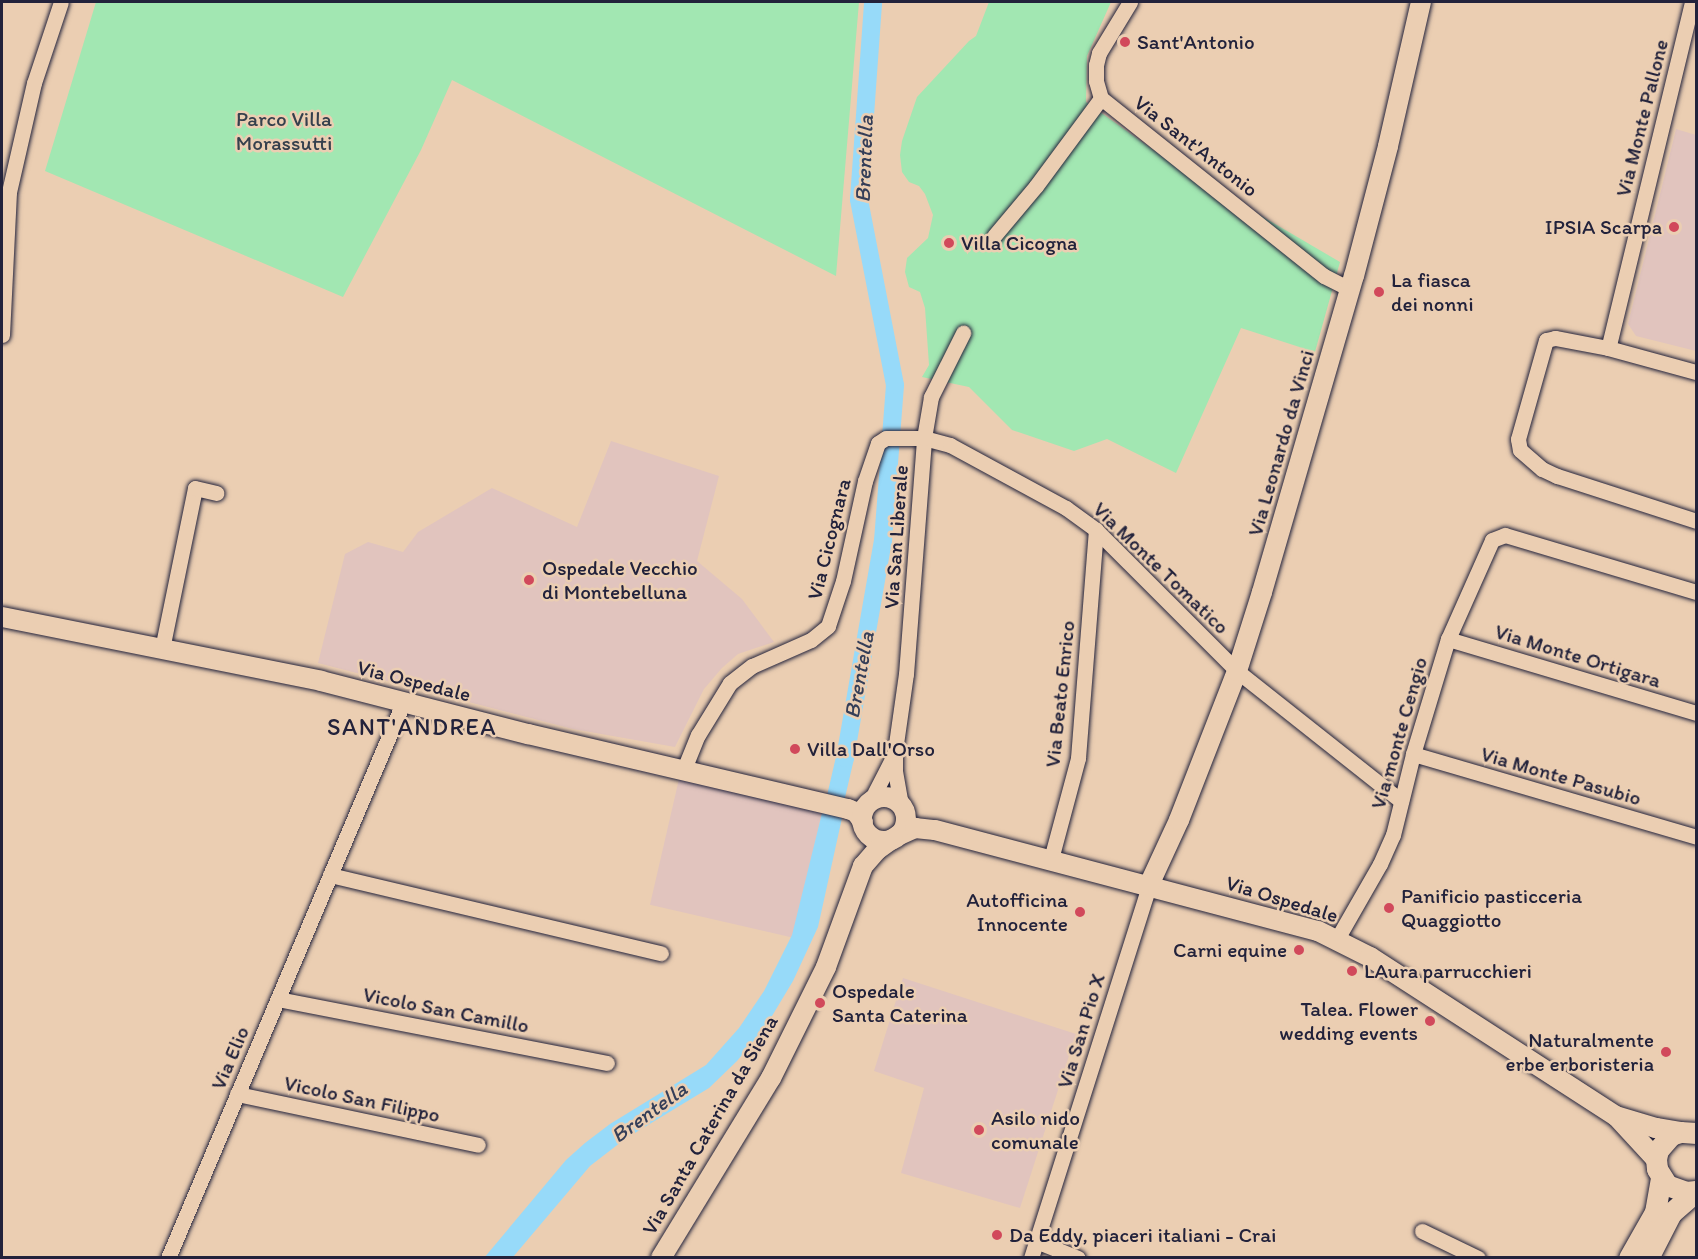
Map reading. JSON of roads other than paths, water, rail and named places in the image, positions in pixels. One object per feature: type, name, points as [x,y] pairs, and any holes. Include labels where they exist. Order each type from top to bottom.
[{"type":"main road","points":[[1629,1257],[1645,1232],[1656,1206],[1658,1168],[1664,1141],[1691,1131]]},
{"type":"main road","points":[[1658,1168],[1676,1190],[1696,1191]]},
{"type":"main road","points":[[1648,1257],[1671,1213],[1696,1191]]},
{"type":"street","points":[[2,335],[9,192],[34,83],[61,2]]},
{"type":"street","name":"Via Sant'Antonio","points":[[1130,2],[1099,53],[1096,81],[1101,98],[1324,276],[1350,289]]},
{"type":"street","name":"Via Leonardo da Vinci","points":[[1149,885],[1179,820],[1237,670],[1328,372],[1388,146],[1422,2]]},
{"type":"street","name":"Via Monte Pallone","points":[[1608,348],[1692,2]]},
{"type":"street","points":[[994,236],[1036,186],[1101,98]]},
{"type":"street","name":"Via San Liberale","points":[[902,807],[896,776],[895,751],[906,674],[924,438],[931,397],[963,333]]},
{"type":"street","points":[[1696,372],[1608,348],[1555,338],[1546,340],[1518,440],[1520,450],[1542,469],[1557,476],[1696,521]]},
{"type":"street","name":"Via Cicognara","points":[[684,769],[698,735],[730,683],[752,666],[811,639],[828,626],[843,581],[874,450],[878,443],[886,438],[924,438]]},
{"type":"street","name":"Via Monte Tomatico","points":[[924,438],[950,445],[1066,508],[1096,530],[1237,670],[1401,801]]},
{"type":"street","points":[[162,649],[195,488],[216,493]]},
{"type":"street","name":"Via Beato Enrico","points":[[1051,859],[1078,758],[1096,530]]},
{"type":"street","name":"Via monte Cengio","points":[[1337,939],[1380,864],[1393,835],[1413,754],[1448,639],[1492,540],[1496,536],[1505,535],[1696,592]]},
{"type":"street","name":"Via Ospedale","points":[[2,617],[321,681],[403,703],[866,813]]},
{"type":"street","name":"Via Monte Ortigara","points":[[1448,639],[1696,713]]},
{"type":"street","name":"Via Elio","points":[[168,1257],[403,703]]},
{"type":"street","name":"Via San Liberale","points":[[866,813],[895,751]]},
{"type":"street","name":"Via Monte Pasubio","points":[[1413,754],[1696,837]]},
{"type":"street","points":[[886,797],[902,807],[906,822],[895,838],[882,840],[873,837],[866,813],[886,797]]},
{"type":"street","name":"Via Ospedale","points":[[902,807],[935,830]]},
{"type":"street","name":"Via Santa Caterina da Siena","points":[[855,884],[866,813]]},
{"type":"street","name":"Via Ospedale","points":[[895,838],[915,828],[935,830],[1295,924],[1337,939],[1409,982],[1616,1116],[1656,1128],[1691,1131]]},
{"type":"street","name":"Via Santa Caterina da Siena","points":[[661,1257],[771,1078],[826,967],[855,884],[865,863],[895,838]]},
{"type":"street","points":[[330,875],[661,953]]},
{"type":"street","name":"Via San Pio X","points":[[1031,1257],[1149,885]]},
{"type":"street","name":"Vicolo San Camillo","points":[[278,999],[607,1063]]},
{"type":"street","name":"Vicolo San Filippo","points":[[237,1094],[478,1145]]},
{"type":"street","points":[[1616,1116],[1658,1168]]},
{"type":"street","points":[[1422,1231],[1478,1257]]},
{"type":"street","points":[[1639,1257],[1645,1232]]},
{"type":"street","points":[[1036,1241],[1078,1257]]},
{"type":"water","points":[[822,813],[842,818],[818,927],[793,981],[766,1026],[737,1061],[709,1088],[625,1139],[590,1166],[513,1257],[484,1258],[566,1160],[610,1124],[706,1065],[739,1028],[764,991],[792,935]]},
{"type":"waterway","name":"Brentella","points":[[831,818],[845,758],[883,541],[895,385],[859,199],[873,2]]},
{"type":"place","name":"Sant'Antonio","points":[[1125,42]]},
{"type":"place","name":"IPSIA Scarpa","points":[[1674,227]]},
{"type":"place","name":"Villa Cicogna","points":[[949,243]]},
{"type":"place","name":"La fiasca dei nonni","points":[[1379,292]]},
{"type":"place","name":"Ospedale Vecchio di Montebelluna","points":[[529,580]]},
{"type":"place","name":"Villa Dall'Orso","points":[[795,749]]},
{"type":"place","name":"Panificio pasticceria Quaggiotto","points":[[1389,908]]},
{"type":"place","name":"Autofficina Innocente","points":[[1080,912]]},
{"type":"place","name":"Carni equine","points":[[1299,950]]},
{"type":"place","name":"LAura parrucchieri","points":[[1352,971]]},
{"type":"place","name":"Ospedale Santa Caterina","points":[[820,1003]]},
{"type":"place","name":"Talea. Flower wedding events","points":[[1430,1021]]},
{"type":"place","name":"Naturalmente erbe erboristeria","points":[[1666,1052]]},
{"type":"place","name":"Asilo nido comunale","points":[[979,1130]]},
{"type":"place","name":"Da Eddy, piaceri italiani - Crai","points":[[997,1235]]},
{"type":"district","name":"SANT'ANDREA","points":[[412,727]]},
{"type":"park label","name":"Parco Villa Morassutti","points":[[284,131]]}]
